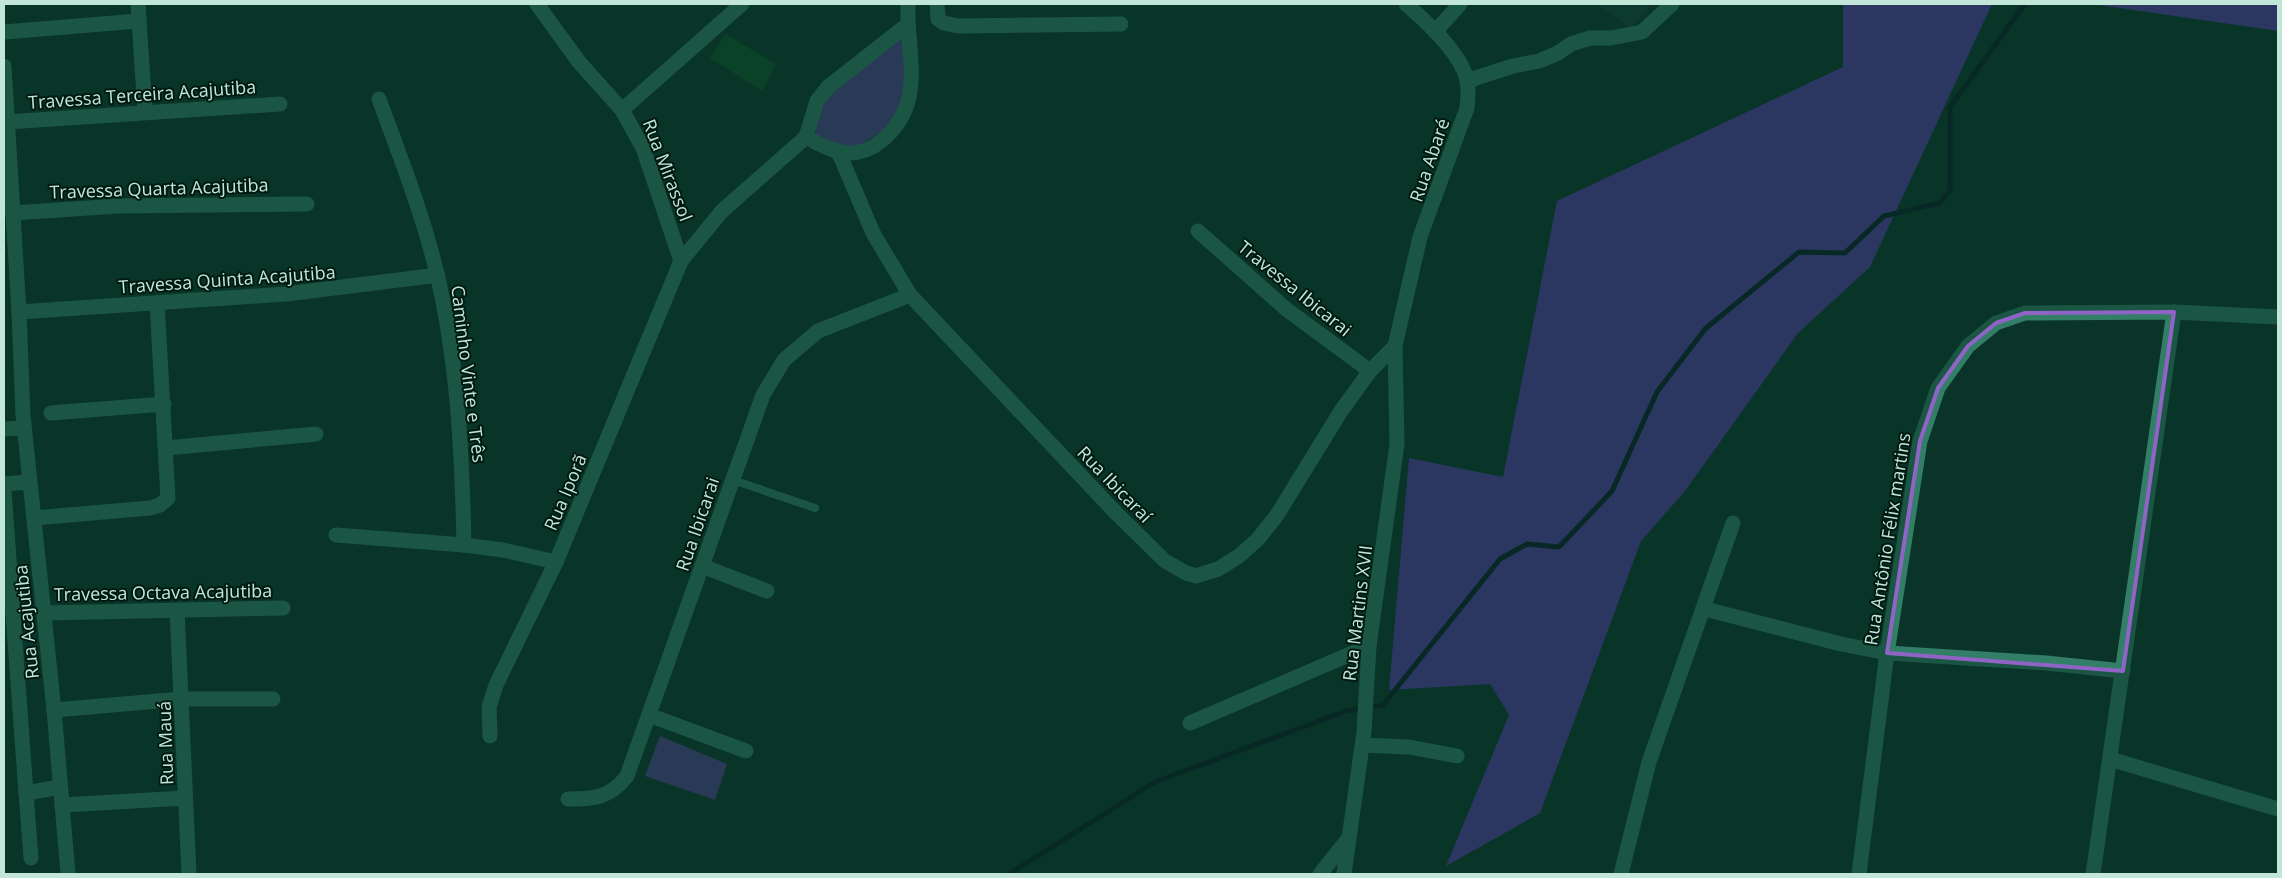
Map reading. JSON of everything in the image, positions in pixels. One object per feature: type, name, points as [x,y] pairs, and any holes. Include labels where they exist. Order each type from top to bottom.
[{"type":"street","points":[[138,4],[145,112]]},
{"type":"street","points":[[622,110],[742,4]]},
{"type":"street","points":[[907,25],[898,30],[820,96],[806,137],[839,153],[854,153],[875,146],[903,118],[908,107],[912,72],[911,41],[907,25],[908,4]]},
{"type":"street","points":[[937,4],[938,19],[944,23],[958,26],[1121,24]]},
{"type":"street","name":"Rua Abaré","points":[[1395,346],[1420,237],[1467,108],[1467,81],[1452,52],[1435,32],[1406,4]]},
{"type":"street","points":[[1435,32],[1460,4]]},
{"type":"street","points":[[1467,81],[1513,66],[1539,60],[1558,53],[1571,44],[1590,38],[1611,38],[1642,32],[1672,4]]},
{"type":"street","name":"Rua Mirassol","points":[[544,7],[579,62],[622,110],[643,148],[681,261]]},
{"type":"street","points":[[4,32],[138,21]]},
{"type":"street","name":"Rua Acajutiba","points":[[4,66],[24,428],[54,710],[68,874]]},
{"type":"street","name":"Caminho Vinte e Três","points":[[379,99],[420,209],[438,275],[455,383],[462,458],[464,545]]},
{"type":"street","name":"Travessa Terceira Acajutiba","points":[[6,126],[145,112],[280,104]]},
{"type":"street","name":"Rua Iporã","points":[[490,736],[489,707],[494,690],[556,562],[681,261],[722,212],[806,137]]},
{"type":"street","name":"Rua Ibicaraí","points":[[839,153],[873,233],[910,295],[1150,547],[1176,568],[1196,576],[1229,564],[1258,539],[1277,515],[1341,411],[1370,371],[1395,346]]},
{"type":"street","name":"Travessa Quarta Acajutiba","points":[[12,213],[119,206],[307,204]]},
{"type":"street","name":"Travessa Ibicarai","points":[[1198,231],[1286,309],[1370,371]]},
{"type":"street","name":"Travessa Quinta Acajutiba","points":[[19,312],[338,289],[438,275]]},
{"type":"street","name":"Rua Ibicarai","points":[[568,799],[594,798],[618,788],[627,776],[763,395],[784,360],[818,331],[910,295]]},
{"type":"street","points":[[34,518],[150,508],[160,505],[168,498],[157,303]]},
{"type":"street","points":[[2093,874],[2174,312]]},
{"type":"street","name":"Rua Antônio Félix martins","points":[[1859,874],[1887,653],[1920,441],[1938,388],[1968,346],[1996,323],[2025,313],[2174,312],[2278,317]]},
{"type":"street","name":"Rua Martins XVII","points":[[1344,874],[1364,739],[1369,646],[1397,444],[1395,346]]},
{"type":"street","points":[[51,412],[164,404]]},
{"type":"street","points":[[4,429],[24,428]]},
{"type":"street","points":[[166,448],[316,434]]},
{"type":"street","points":[[4,484],[29,482]]},
{"type":"street","points":[[4,490],[31,858]]},
{"type":"street","points":[[1621,874],[1649,762],[1733,523]]},
{"type":"street","points":[[336,535],[464,545],[503,550],[556,562]]},
{"type":"street","points":[[702,566],[768,591]]},
{"type":"street","name":"Travessa Octava Acajutiba","points":[[44,613],[283,608]]},
{"type":"street","points":[[1704,609],[1833,642],[1887,653],[2046,662],[2123,671]]},
{"type":"street","name":"Rua Mauá","points":[[177,610],[189,874]]},
{"type":"street","points":[[1190,723],[1369,646]]},
{"type":"street","points":[[54,710],[182,699],[273,699]]},
{"type":"street","points":[[648,715],[746,751]]},
{"type":"street","points":[[1364,739],[1457,756]]},
{"type":"street","points":[[2110,759],[2278,809]]},
{"type":"street","points":[[26,792],[60,787]]},
{"type":"street","points":[[62,805],[186,798]]},
{"type":"street","points":[[1320,874],[1349,838]]},
{"type":"lane","points":[[733,480],[815,508]]},
{"type":"highlighted area","points":[[2174,312],[2123,671],[1887,653],[1920,441],[1938,388],[1968,346],[1996,323],[2025,313]]},
{"type":"shaded area","points":[[1597,4],[1652,4],[1631,28]]},
{"type":"shaded area","points":[[1843,4],[1992,4],[1870,267],[1798,333],[1685,491],[1641,541],[1540,813],[1446,866],[1509,715],[1490,684],[1389,690],[1409,458],[1503,477],[1557,201],[1843,67]]},
{"type":"shaded area","points":[[2092,4],[2278,4],[2278,31]]},
{"type":"shaded area","points":[[911,20],[907,100],[882,132],[834,160],[818,141],[816,135],[815,122],[818,103]]},
{"type":"shaded area","points":[[660,736],[727,764],[715,800],[645,776]]},
{"type":"building","points":[[725,34],[776,64],[762,91],[710,58]]},
{"type":"waterway","points":[[1009,874],[1155,782],[1346,711],[1383,705],[1500,559],[1527,544],[1559,547],[1612,491],[1657,392],[1705,329],[1799,252],[1845,253],[1884,216],[1940,203],[1950,190],[1950,107],[2025,4]]}]
